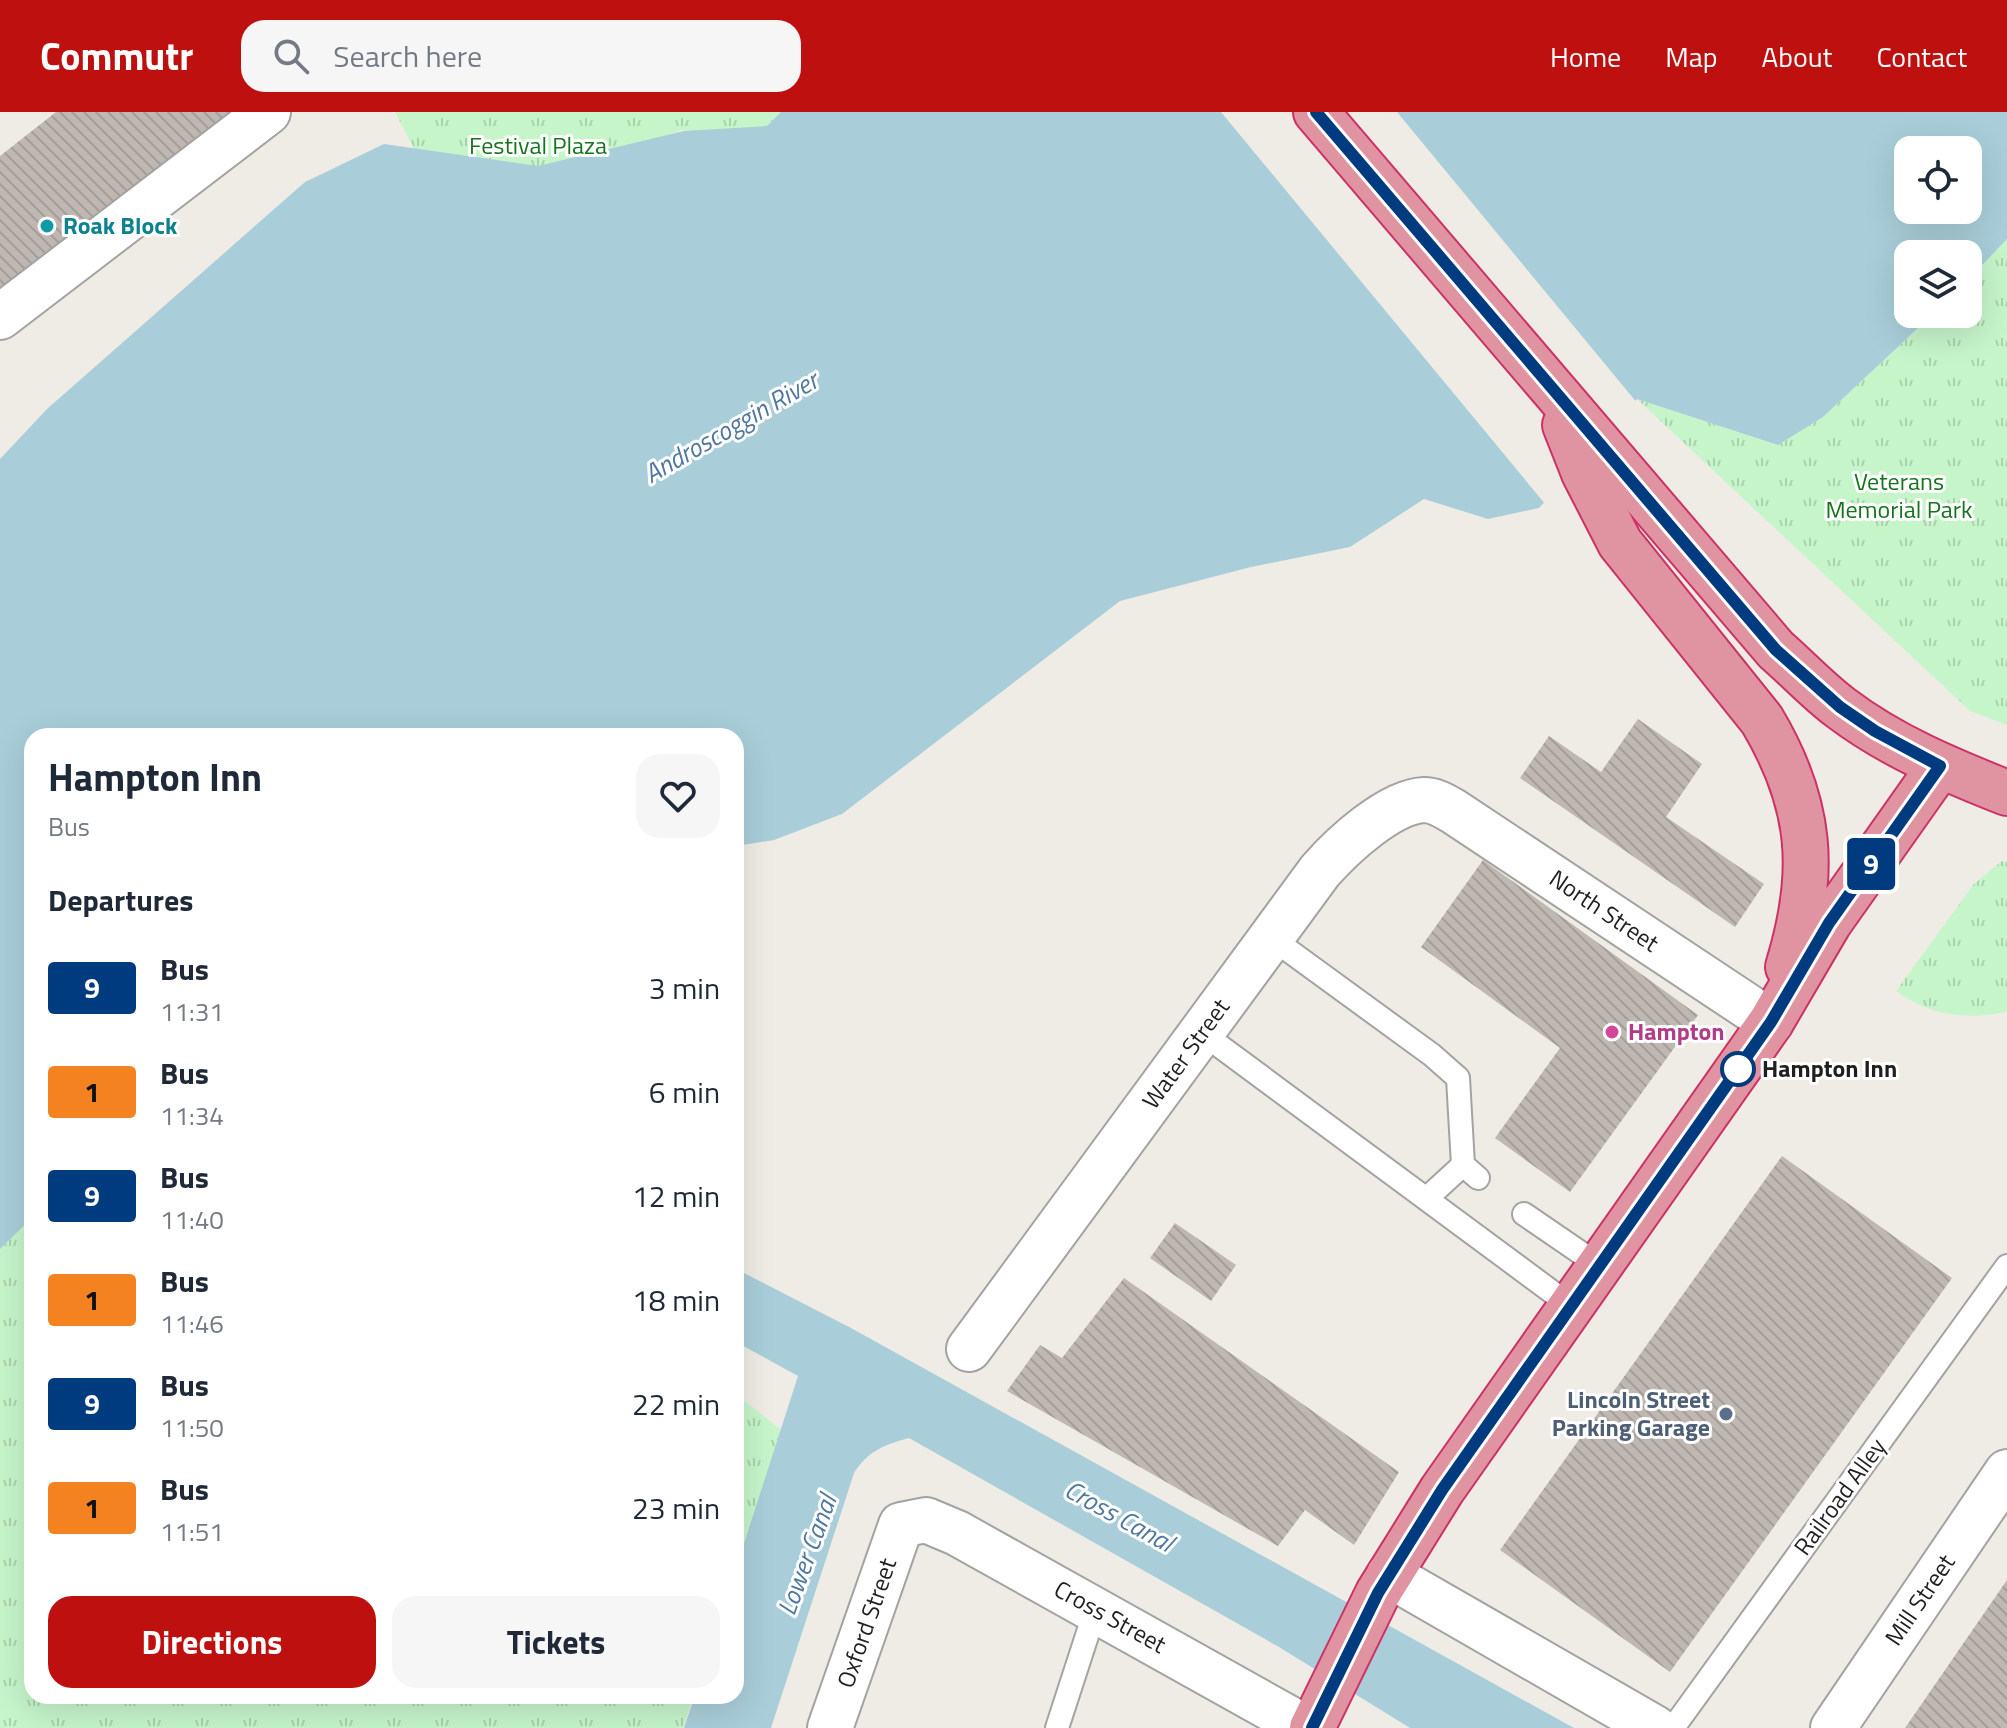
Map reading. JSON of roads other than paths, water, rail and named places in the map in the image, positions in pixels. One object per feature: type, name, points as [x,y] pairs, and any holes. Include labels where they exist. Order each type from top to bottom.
[{"type":"highway","points":[[1322,119],[1677,538],[1776,650],[1840,707],[1875,731],[1940,766],[2007,793]]},
{"type":"highway","points":[[1552,391],[1599,504],[1620,543],[1762,720],[1781,752],[1801,803],[1806,838],[1804,899],[1796,942],[1771,1022]]},
{"type":"highway","points":[[1313,1721],[1384,1584],[1442,1490],[1771,1022],[1829,923],[1940,766]]},
{"type":"street","points":[[0,317],[268,112]]},
{"type":"street","name":"Water Street","points":[[969,1349],[1015,1282],[1320,871],[1345,845],[1403,806],[1422,800],[1435,802]]},
{"type":"street","name":"North Street","points":[[1435,802],[1771,1022]]},
{"type":"street","name":"Mill Street","points":[[1833,1728],[2007,1472]]},
{"type":"street","name":"Cross Street","points":[[908,1522],[926,1520],[957,1533],[1313,1721]]},
{"type":"street","name":"Oxford Street","points":[[830,1728],[901,1525],[908,1522]]},
{"type":"street","points":[[1384,1584],[1655,1728]]},
{"type":"lane","points":[[1270,937],[1432,1055],[1458,1078],[1470,1172],[1427,1198]]},
{"type":"lane","points":[[1202,1033],[1571,1306]]},
{"type":"lane","points":[[1524,1214],[1600,1266]]},
{"type":"lane","name":"Railroad Alley","points":[[1673,1728],[2007,1266]]},
{"type":"lane","points":[[1057,1728],[1096,1608]]},
{"type":"water","name":"Androscoggin River","points":[[781,112],[2007,112],[2007,239],[1982,265],[1982,240],[1894,240],[1894,328],[1918,328],[1823,417],[1778,445],[1637,399],[1539,508],[1488,519],[1424,499],[1350,547],[1251,567],[1120,601],[842,814],[774,840],[744,845],[744,728],[24,728],[24,1226],[0,1249],[0,459],[47,409],[305,182],[384,144],[538,166],[684,131],[767,126]]},
{"type":"water","points":[[744,1273],[851,1328],[1574,1728],[1410,1728],[1279,1647],[909,1438],[877,1450],[854,1473],[771,1728],[684,1728],[692,1704],[744,1704],[744,1543],[798,1376],[744,1346]]},
{"type":"place","name":"Roak Block","points":[[47,226]]},
{"type":"place","name":"Hampton","points":[[1612,1032]]},
{"type":"place","name":"Hampton Inn","points":[[1738,1069]]},
{"type":"place","name":"Lincoln Street Parking Garage","points":[[1726,1414]]},
{"type":"park label","name":"Festival Plaza","points":[[538,146]]},
{"type":"park label","name":"Veterans Memorial Park","points":[[1899,496]]},
{"type":"water label","name":"Cross Canal","points":[[1119,1516]]},
{"type":"water label","name":"Lower Canal","points":[[807,1555]]}]
